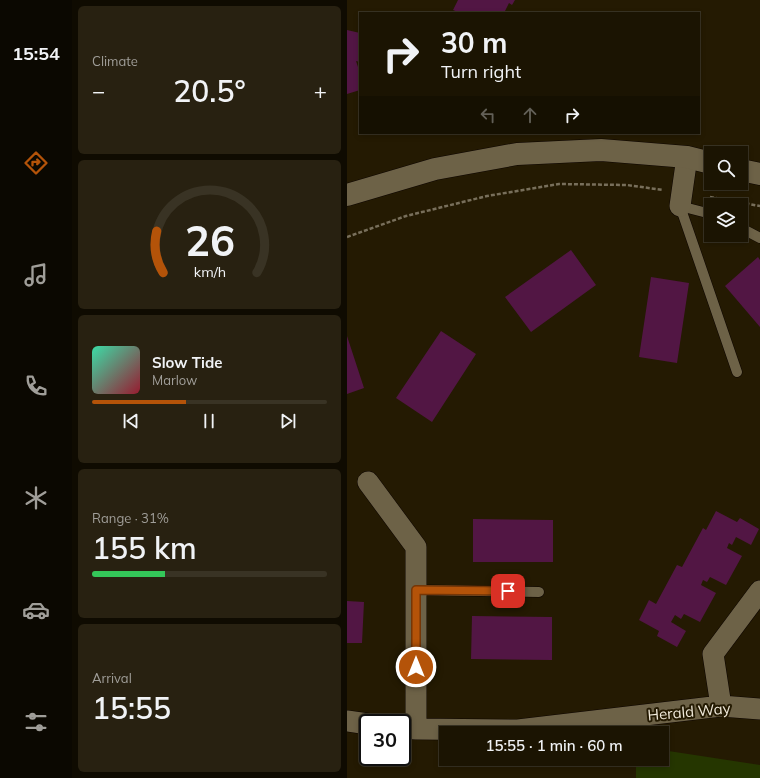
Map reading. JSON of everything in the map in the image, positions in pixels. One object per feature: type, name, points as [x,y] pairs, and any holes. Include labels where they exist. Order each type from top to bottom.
[{"type":"street","points":[[347,195],[435,169],[517,154],[601,150],[687,157],[704,161]]},
{"type":"street","points":[[680,206],[687,157]]},
{"type":"street","points":[[748,171],[760,174]]},
{"type":"street","points":[[368,482],[416,547],[416,590],[410,714]]},
{"type":"street","points":[[721,706],[713,654],[760,591]]},
{"type":"street","name":"Herald Way","points":[[411,728],[518,730],[721,706],[760,709]]},
{"type":"street","points":[[347,721],[359,723]]},
{"type":"lane","points":[[680,206],[704,212]]},
{"type":"lane","points":[[680,206],[737,372]]},
{"type":"lane","points":[[748,232],[760,238]]},
{"type":"lane","points":[[416,590],[539,592]]},
{"type":"path","points":[[347,237],[406,216],[487,196],[559,184],[627,185]]},
{"type":"green space","points":[[669,751],[760,765],[760,778],[636,778],[636,766],[669,766]]},
{"type":"building","points":[[458,0],[515,0],[512,5],[509,3],[504,12],[458,12],[453,10]]},
{"type":"building","points":[[347,30],[359,33],[359,62],[356,61],[359,70],[359,90],[347,94]]},
{"type":"building","points":[[571,250],[596,285],[531,332],[505,297]]},
{"type":"building","points":[[758,257],[760,260],[760,327],[725,286]]},
{"type":"building","points":[[651,277],[689,283],[677,363],[639,357]]},
{"type":"building","points":[[441,331],[476,354],[432,422],[396,398]]},
{"type":"building","points":[[347,336],[364,388],[347,394]]},
{"type":"building","points":[[716,511],[737,522],[740,518],[759,529],[751,545],[736,537],[732,545],[729,543],[727,548],[742,556],[726,585],[710,577],[707,582],[703,580],[701,585],[716,593],[700,622],[684,614],[681,619],[675,615],[671,622],[686,631],[677,647],[657,636],[659,631],[639,620],[649,600],[656,604],[677,565],[682,567],[703,528],[706,530]]},
{"type":"building","points":[[473,519],[553,520],[553,562],[473,562]]},
{"type":"building","points":[[347,601],[364,602],[362,643],[347,643]]},
{"type":"building","points":[[472,616],[552,617],[552,660],[471,659]]},
{"type":"route","points":[[416,667],[416,590],[508,591]]}]
